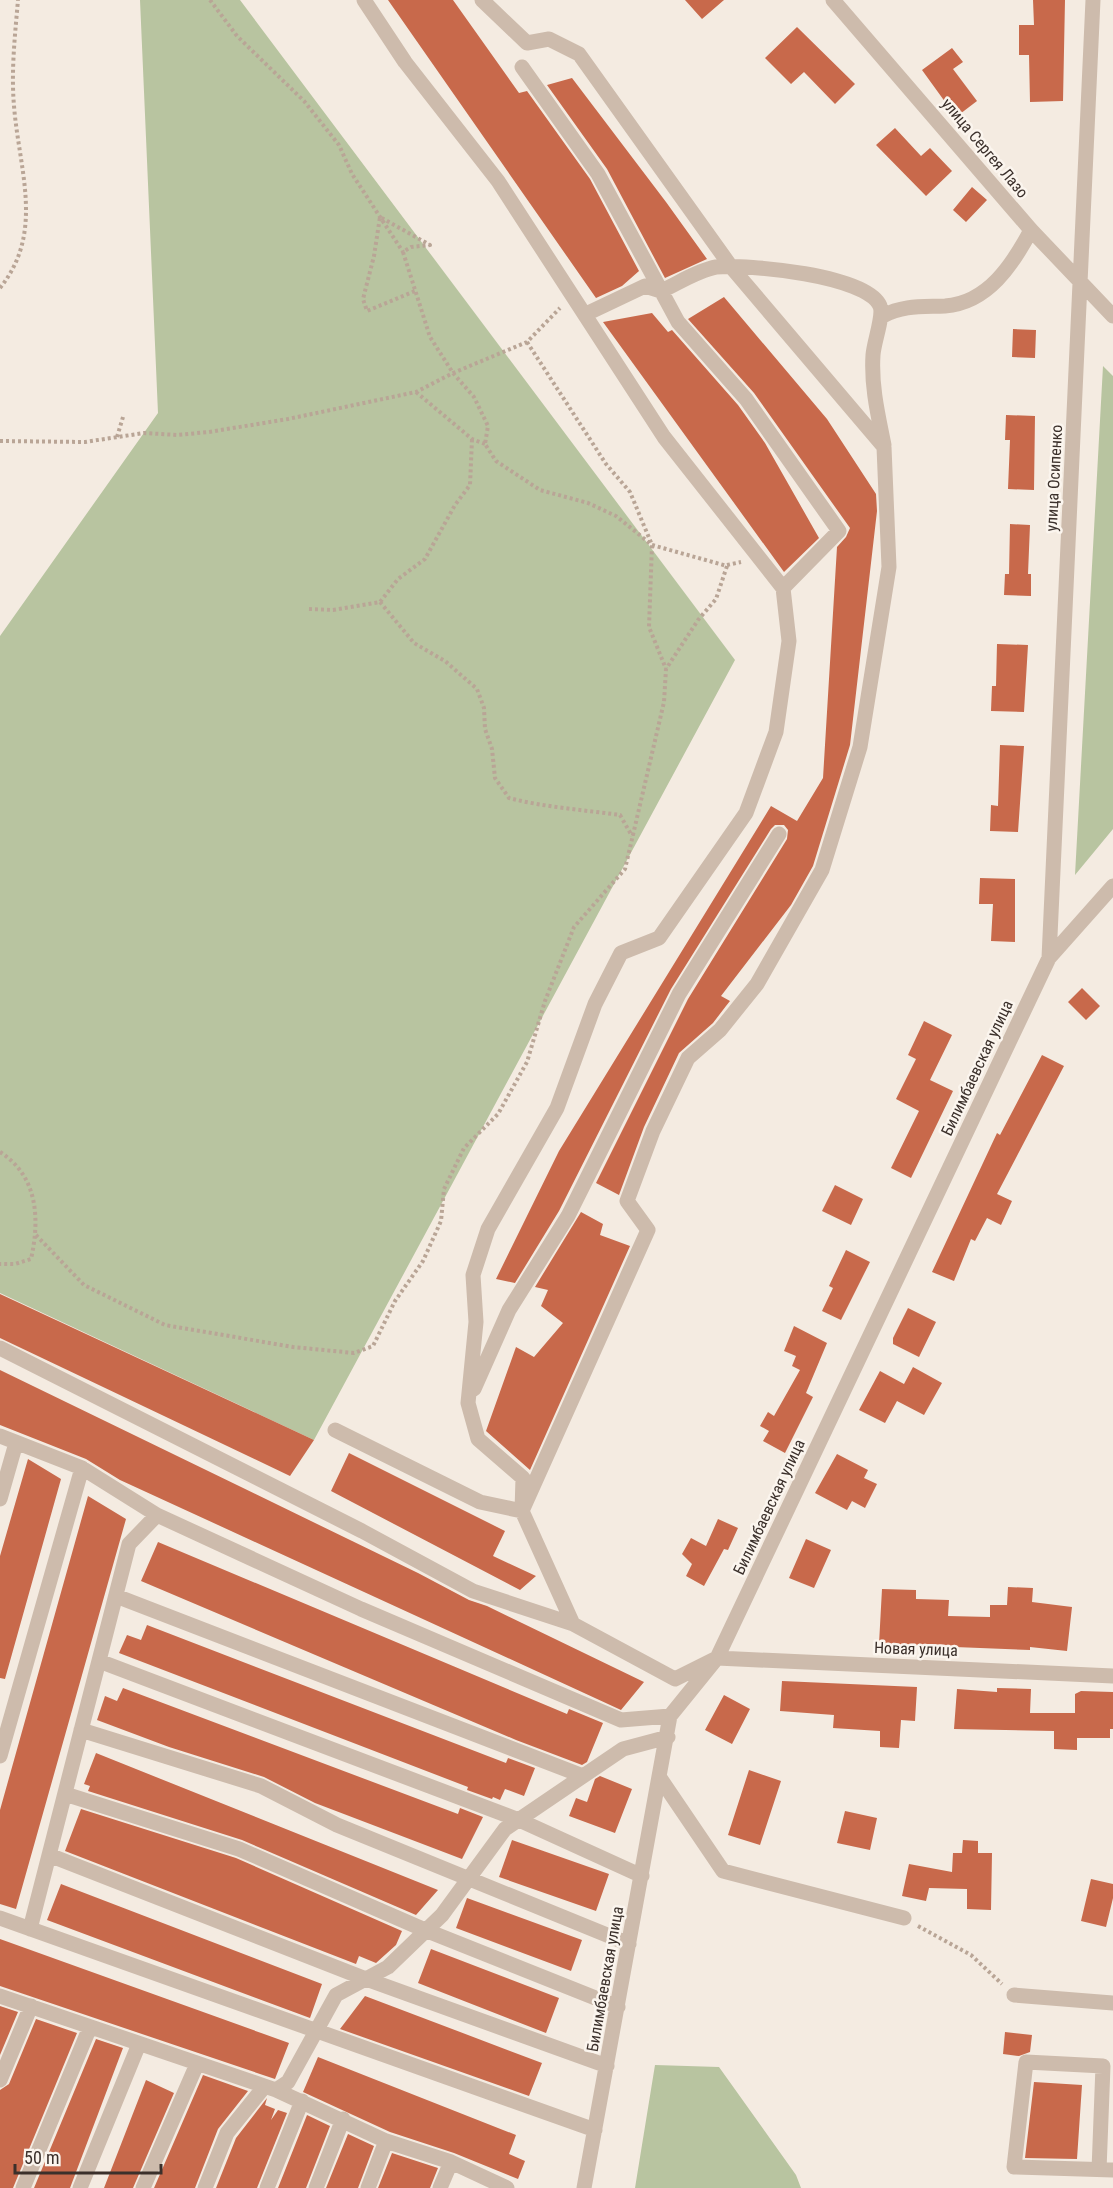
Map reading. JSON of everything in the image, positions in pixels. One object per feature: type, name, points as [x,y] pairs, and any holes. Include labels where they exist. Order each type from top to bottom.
[{"type":"street","points":[[364,0],[405,62],[498,181],[664,437],[783,588],[789,641],[776,732],[746,813],[659,938],[621,953],[595,1004],[557,1108],[488,1229],[472,1275],[476,1322],[468,1403],[478,1439],[523,1478],[522,1510],[573,1623]]},
{"type":"street","points":[[482,0],[527,43],[549,39],[579,54],[732,268],[884,447]]},
{"type":"street","name":"улица Сергея Лазо","points":[[833,0],[844,7],[1031,230],[1113,316]]},
{"type":"street","name":"улица Осипенко","points":[[1049,958],[1082,283],[1093,0]]},
{"type":"street","points":[[522,67],[598,174],[678,322],[746,399],[839,531],[783,588]]},
{"type":"street","points":[[883,316],[894,310],[914,306],[948,306],[985,292],[1013,264],[1031,230]]},
{"type":"street","points":[[522,1510],[648,1230],[627,1201],[653,1131],[688,1058],[720,1030],[757,984],[822,870],[860,747],[889,567],[884,447],[871,377],[875,335],[883,316],[880,304],[861,289],[833,279],[796,272],[714,267],[661,291],[645,286],[586,314]]},
{"type":"street","points":[[468,1403],[509,1310],[568,1216],[679,994],[779,834]]},
{"type":"street","name":"Билимбаевская улица","points":[[584,2188],[670,1716],[717,1659],[1049,958],[1113,886]]},
{"type":"street","points":[[0,1348],[362,1531],[473,1591],[573,1623],[675,1679],[717,1659]]},
{"type":"street","points":[[335,1430],[480,1502],[522,1510]]},
{"type":"street","points":[[0,1436],[82,1468],[157,1515],[361,1609],[621,1720],[670,1716]]},
{"type":"street","points":[[0,1499],[16,1443]]},
{"type":"street","points":[[0,1756],[82,1468]]},
{"type":"street","points":[[30,1929],[129,1544],[157,1515]]},
{"type":"street","points":[[116,1596],[583,1776]]},
{"type":"street","name":"Новая улица","points":[[717,1659],[1113,1676]]},
{"type":"street","points":[[99,1661],[519,1820],[642,1876]]},
{"type":"street","points":[[81,1730],[261,1786],[337,1825],[467,1880],[629,1944]]},
{"type":"street","points":[[205,2188],[227,2133],[270,2088],[288,2082],[336,1995],[388,1967],[442,1915],[505,1829],[623,1749],[668,1737]]},
{"type":"street","points":[[660,1778],[723,1871],[904,1918]]},
{"type":"street","points":[[64,1794],[239,1849],[425,1930],[618,2007]]},
{"type":"street","points":[[49,1855],[366,1979],[607,2066]]},
{"type":"street","points":[[0,1918],[595,2130]]},
{"type":"street","points":[[1014,1995],[1113,2003]]},
{"type":"street","points":[[0,1996],[270,2088],[386,2140],[451,2162],[505,2188]]},
{"type":"street","points":[[0,2080],[31,2007]]},
{"type":"street","points":[[23,2188],[90,2027]]},
{"type":"street","points":[[80,2188],[139,2044]]},
{"type":"street","points":[[1026,2062],[1103,2066],[1106,2170],[1014,2167],[1026,2062]]},
{"type":"street","points":[[143,2188],[197,2064]]},
{"type":"street","points":[[267,2188],[302,2101]]},
{"type":"street","points":[[316,2188],[343,2120]]},
{"type":"street","points":[[368,2188],[386,2140]]},
{"type":"street","points":[[440,2188],[451,2162]]},
{"type":"path","points":[[0,288],[14,270],[28,217],[14,105],[18,0]]},
{"type":"path","points":[[210,0],[237,36],[304,101],[339,145],[352,174],[403,252],[430,337],[453,373],[474,397],[488,426],[485,444]]},
{"type":"path","points":[[380,217],[430,245],[411,247],[403,252]]},
{"type":"path","points":[[380,217],[374,256],[363,299],[367,311],[416,291]]},
{"type":"path","points":[[0,441],[85,442],[144,434],[177,435],[209,432],[288,419],[416,392],[453,373],[527,342],[551,320],[563,304],[574,297]]},
{"type":"path","points":[[36,1235],[84,1285],[165,1325],[293,1347],[354,1353],[373,1346],[395,1301],[423,1261],[441,1221],[444,1189],[464,1148],[498,1114],[527,1062],[544,1001],[574,927],[626,868],[664,702],[666,669],[649,627],[652,545],[630,492],[606,464],[527,342]]},
{"type":"path","points":[[416,392],[472,439],[485,444],[496,461],[540,490],[588,503],[616,516],[652,545],[727,566],[716,599],[698,620],[666,669]]},
{"type":"path","points":[[117,437],[123,417]]},
{"type":"path","points":[[309,609],[333,610],[380,602],[398,579],[425,559],[455,505],[470,485],[472,439]]},
{"type":"path","points":[[380,602],[414,643],[445,661],[477,689],[484,708],[485,729],[492,749],[495,778],[509,798],[532,804],[559,805],[620,815],[632,836]]},
{"type":"path","points":[[0,1152],[11,1159],[29,1183],[36,1207],[36,1235],[31,1259],[15,1264],[0,1264]]},
{"type":"path","points":[[904,1918],[971,1955],[1014,1995]]},
{"type":"green space","points":[[140,0],[240,0],[735,660],[314,1440],[0,1293],[0,636],[158,413]]},
{"type":"green space","points":[[1103,366],[1113,376],[1113,829],[1075,875]]},
{"type":"green space","points":[[655,2065],[719,2067],[796,2175],[801,2188],[635,2188]]},
{"type":"building","points":[[388,0],[453,0],[519,93],[527,91],[590,179],[639,271],[622,286],[596,298]]},
{"type":"building","points":[[685,0],[724,0],[702,19]]},
{"type":"building","points":[[1033,0],[1065,0],[1063,101],[1030,102],[1029,55],[1019,55],[1019,25],[1034,25]]},
{"type":"building","points":[[797,27],[855,84],[835,104],[804,72],[791,84],[765,58]]},
{"type":"building","points":[[952,48],[963,62],[953,69],[977,101],[956,117],[922,70]]},
{"type":"building","points":[[572,78],[707,259],[665,278],[607,169],[547,85]]},
{"type":"building","points":[[895,128],[921,156],[930,148],[952,171],[926,196],[876,145]]},
{"type":"building","points":[[972,187],[987,200],[966,222],[953,210]]},
{"type":"building","points":[[724,297],[827,419],[876,494],[877,511],[850,745],[813,866],[791,905],[721,996],[730,1001],[713,1023],[679,1053],[644,1127],[619,1195],[596,1183],[688,999],[787,839],[788,830],[784,825],[775,825],[771,829],[671,989],[559,1211],[515,1283],[496,1279],[559,1151],[771,806],[797,821],[823,778],[837,547],[850,528],[754,393],[688,319]]},
{"type":"building","points":[[652,313],[668,332],[672,330],[738,405],[765,443],[819,538],[784,572],[603,322]]},
{"type":"building","points":[[1013,329],[1036,330],[1035,358],[1012,357]]},
{"type":"building","points":[[1006,415],[1035,416],[1034,490],[1008,489],[1010,440],[1005,440]]},
{"type":"building","points":[[1010,524],[1030,525],[1028,574],[1031,574],[1031,596],[1004,595],[1005,574],[1009,574]]},
{"type":"building","points":[[997,644],[1028,645],[1024,712],[991,711],[992,686],[996,686]]},
{"type":"building","points":[[1000,745],[1024,746],[1018,832],[990,831],[991,805],[998,806]]},
{"type":"building","points":[[980,878],[1015,879],[1015,942],[991,941],[993,904],[979,904]]},
{"type":"building","points":[[1082,988],[1100,1006],[1086,1020],[1068,1002]]},
{"type":"building","points":[[924,1021],[952,1035],[930,1080],[953,1091],[911,1178],[891,1168],[919,1111],[896,1099],[916,1059],[908,1055]]},
{"type":"building","points":[[1042,1055],[1064,1066],[997,1194],[1012,1201],[1001,1225],[987,1218],[975,1241],[971,1239],[954,1281],[932,1272],[997,1133],[1000,1135]]},
{"type":"building","points":[[835,1185],[863,1199],[851,1225],[822,1211]]},
{"type":"building","points":[[581,1212],[603,1224],[600,1235],[630,1246],[530,1470],[486,1431],[516,1347],[534,1357],[563,1323],[541,1306],[548,1290],[535,1287]]},
{"type":"building","points":[[846,1250],[870,1262],[841,1320],[822,1311],[833,1288],[829,1286]]},
{"type":"building","points":[[0,1294],[314,1440],[290,1476],[0,1338]]},
{"type":"building","points":[[908,1308],[936,1322],[919,1357],[893,1344],[893,1338]]},
{"type":"building","points":[[794,1326],[827,1343],[806,1393],[813,1397],[785,1453],[763,1441],[769,1431],[760,1426],[768,1412],[774,1416],[800,1370],[792,1366],[796,1356],[784,1351]]},
{"type":"building","points":[[913,1367],[942,1383],[924,1415],[897,1401],[885,1423],[859,1410],[880,1371],[904,1384]]},
{"type":"building","points":[[0,1370],[469,1600],[487,1606],[644,1682],[621,1710],[120,1480],[86,1459],[0,1425]]},
{"type":"building","points":[[349,1453],[505,1531],[493,1556],[536,1576],[520,1590],[331,1491]]},
{"type":"building","points":[[837,1454],[868,1470],[864,1478],[877,1484],[865,1508],[852,1501],[847,1510],[815,1493]]},
{"type":"building","points":[[28,1459],[61,1479],[5,1679],[0,1678],[0,1556]]},
{"type":"building","points":[[88,1496],[126,1519],[16,1909],[0,1904],[0,1810]]},
{"type":"building","points":[[718,1519],[738,1528],[728,1550],[724,1549],[704,1586],[686,1576],[692,1564],[682,1554],[691,1538],[706,1546]]},
{"type":"building","points":[[806,1539],[831,1550],[814,1588],[789,1578]]},
{"type":"building","points":[[158,1542],[567,1714],[569,1709],[603,1723],[587,1762],[582,1765],[516,1740],[141,1581]]},
{"type":"building","points":[[1008,1587],[1033,1588],[1032,1602],[1072,1607],[1067,1651],[1030,1647],[1030,1650],[879,1644],[882,1589],[916,1590],[916,1599],[949,1600],[948,1616],[990,1617],[990,1605],[1007,1605]]},
{"type":"building","points":[[147,1625],[506,1763],[508,1758],[535,1768],[524,1796],[505,1789],[500,1800],[493,1797],[492,1799],[467,1790],[468,1787],[119,1653],[127,1635],[141,1640]]},
{"type":"building","points":[[782,1681],[917,1687],[915,1721],[901,1720],[899,1748],[880,1747],[880,1731],[833,1728],[834,1715],[780,1711]]},
{"type":"building","points":[[123,1688],[458,1814],[460,1808],[483,1817],[462,1859],[315,1803],[264,1777],[169,1747],[97,1720],[105,1696],[117,1701]]},
{"type":"building","points":[[997,1688],[1031,1689],[1030,1713],[1075,1713],[1075,1694],[1081,1691],[1113,1692],[1113,1729],[1110,1729],[1110,1738],[1077,1738],[1077,1750],[1054,1749],[1054,1731],[954,1729],[957,1689],[997,1692]]},
{"type":"building","points":[[724,1695],[750,1709],[732,1744],[705,1730]]},
{"type":"building","points":[[96,1753],[438,1890],[416,1915],[242,1840],[88,1791],[90,1786],[84,1784]]},
{"type":"building","points":[[749,1770],[781,1781],[760,1845],[728,1835]]},
{"type":"building","points":[[600,1776],[632,1789],[615,1833],[569,1816],[576,1798],[587,1802],[595,1779]]},
{"type":"building","points":[[81,1809],[236,1858],[402,1931],[396,1945],[376,1963],[359,1956],[356,1964],[65,1851]]},
{"type":"building","points":[[845,1811],[877,1818],[870,1850],[837,1843]]},
{"type":"building","points":[[512,1840],[609,1874],[596,1911],[499,1877]]},
{"type":"building","points":[[963,1840],[978,1841],[978,1853],[992,1853],[991,1910],[967,1909],[967,1889],[929,1888],[926,1901],[902,1896],[909,1864],[952,1872],[953,1853],[962,1853]]},
{"type":"building","points":[[1091,1879],[1113,1884],[1113,1898],[1106,1927],[1081,1921]]},
{"type":"building","points":[[61,1884],[322,1984],[310,2018],[47,1920]]},
{"type":"building","points":[[467,1898],[582,1940],[571,1971],[456,1928]]},
{"type":"building","points":[[0,1939],[289,2043],[275,2079],[0,1986]]},
{"type":"building","points":[[431,1949],[559,1998],[546,2033],[418,1983]]},
{"type":"building","points":[[365,1996],[542,2063],[529,2096],[340,2029]]},
{"type":"building","points":[[0,2006],[18,2012],[0,2055]]},
{"type":"building","points":[[36,2019],[77,2033],[13,2188],[0,2188],[0,2090],[9,2084]]},
{"type":"building","points":[[1005,2032],[1032,2035],[1030,2052],[1019,2056],[1003,2054]]},
{"type":"building","points":[[96,2039],[123,2048],[70,2188],[34,2188]]},
{"type":"building","points":[[318,2057],[516,2135],[509,2154],[525,2161],[518,2179],[454,2153],[390,2132],[303,2092]]},
{"type":"building","points":[[203,2075],[248,2091],[218,2129],[195,2188],[154,2188]]},
{"type":"building","points":[[146,2080],[174,2093],[133,2188],[104,2188]]},
{"type":"building","points":[[1034,2082],[1082,2085],[1077,2159],[1025,2158]]},
{"type":"building","points":[[267,2098],[265,2105],[275,2109],[271,2120],[278,2110],[287,2113],[257,2188],[216,2188],[236,2138]]},
{"type":"building","points":[[307,2115],[330,2126],[306,2188],[278,2188]]},
{"type":"building","points":[[348,2134],[374,2146],[358,2188],[326,2188]]},
{"type":"building","points":[[392,2153],[438,2168],[430,2188],[378,2188]]}]
